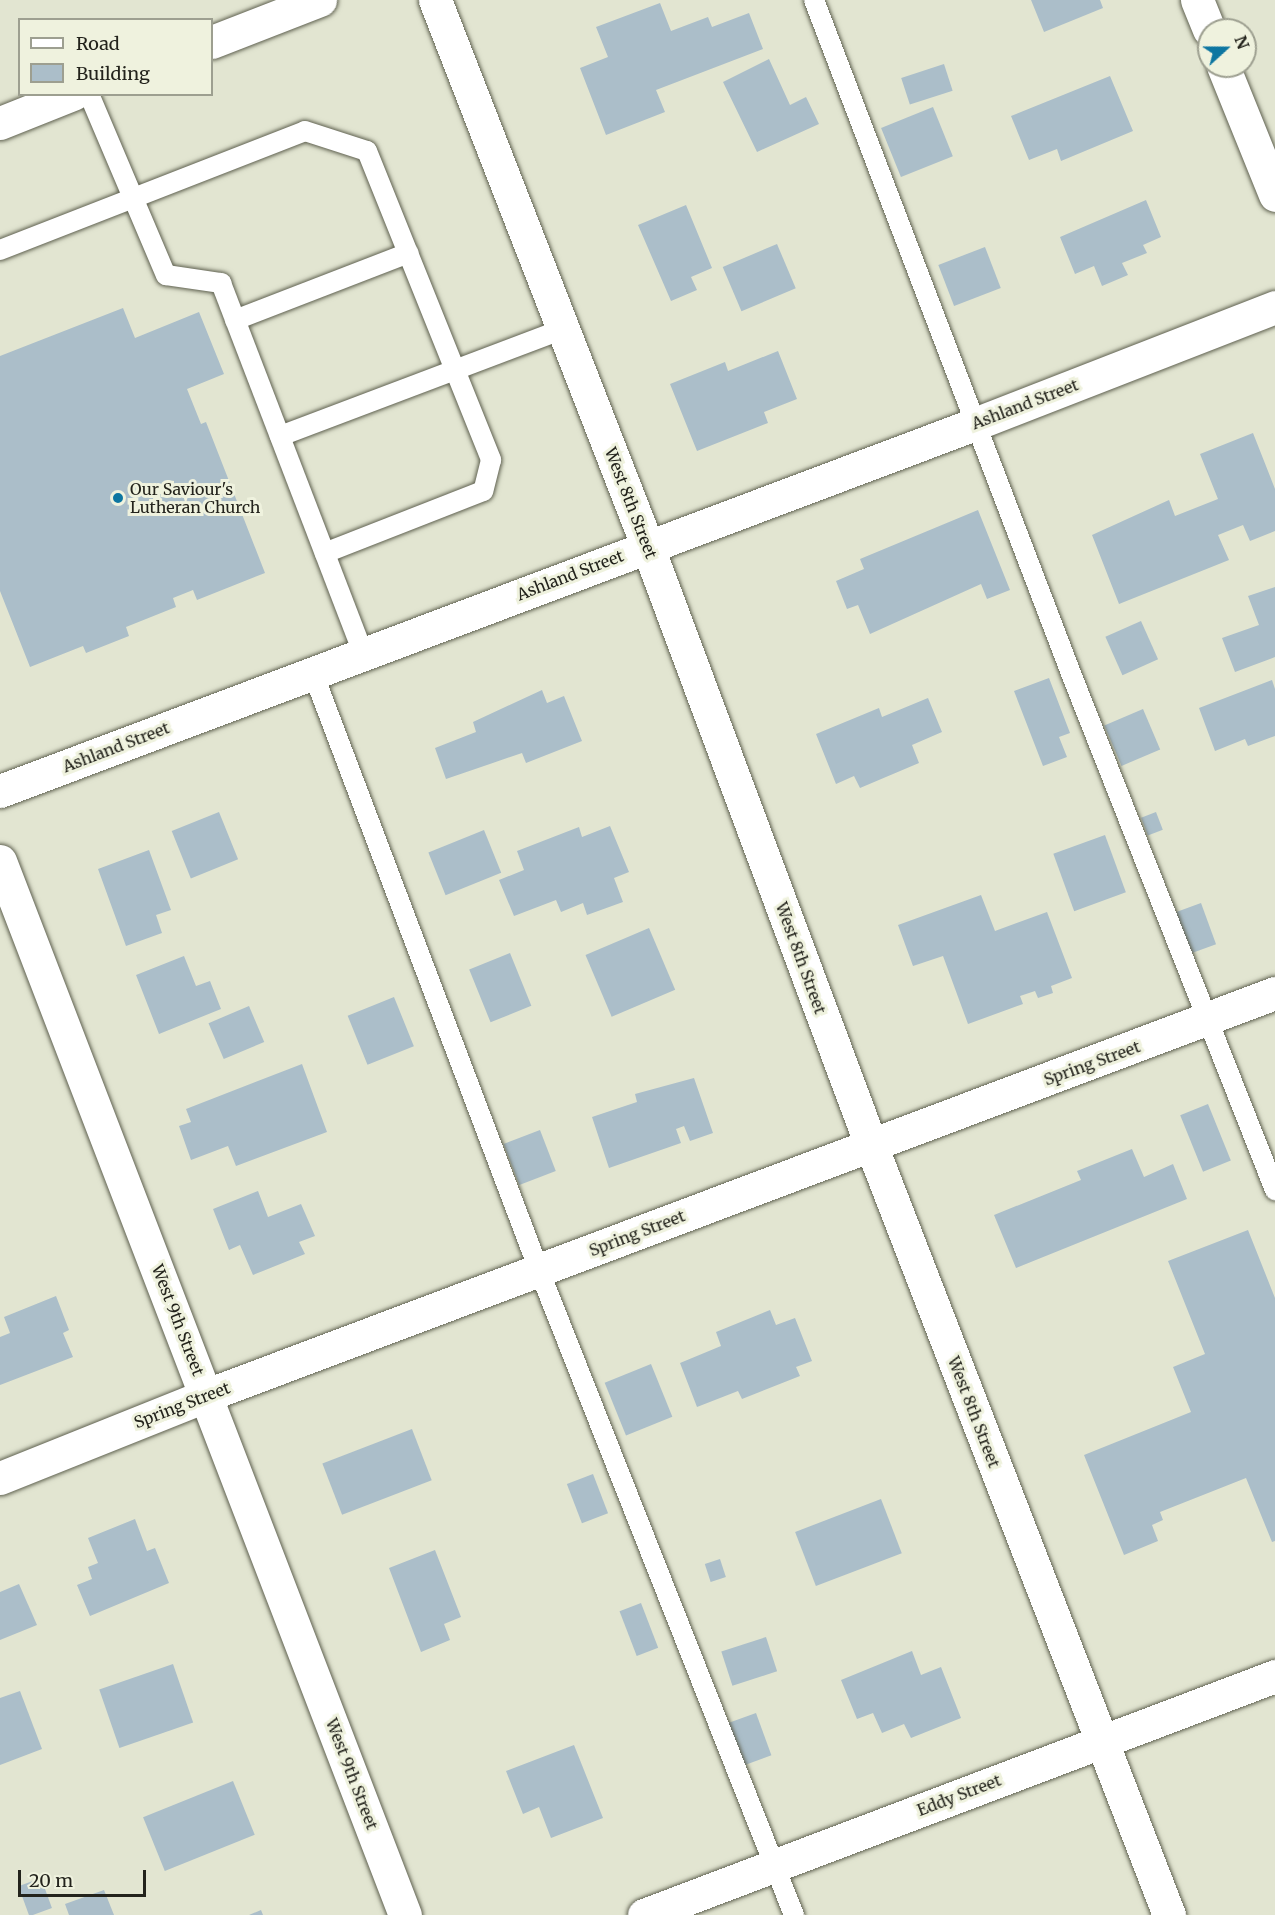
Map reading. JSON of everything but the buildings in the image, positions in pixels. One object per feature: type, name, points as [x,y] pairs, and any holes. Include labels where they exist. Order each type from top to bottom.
[{"type":"street","points":[[213,42],[320,0]]},
{"type":"street","name":"West 8th Street","points":[[435,0],[647,546],[871,1145],[1169,1915]]},
{"type":"street","points":[[1197,0],[1204,18]]},
{"type":"street","points":[[1228,78],[1275,195]]},
{"type":"street","points":[[0,123],[68,96]]},
{"type":"street","name":"Ashland Street","points":[[0,791],[975,424],[1275,308]]},
{"type":"street","name":"West 9th Street","points":[[0,861],[405,1915]]},
{"type":"street","name":"Spring Street","points":[[0,1478],[207,1395],[1275,993]]},
{"type":"street","name":"Eddy Street","points":[[644,1915],[1275,1676]]},
{"type":"lane","points":[[814,0],[975,424],[1210,1019],[1275,1190]]},
{"type":"lane","points":[[90,96],[166,275],[221,283],[364,655]]},
{"type":"lane","points":[[0,250],[305,131],[367,151],[491,460],[483,491],[326,553]]},
{"type":"lane","points":[[235,320],[409,253]]},
{"type":"lane","points":[[280,436],[563,329]]},
{"type":"lane","points":[[313,673],[539,1270],[794,1915]]},
{"type":"place","name":"Our Saviour's Lutheran Church","points":[[118,498]]}]
